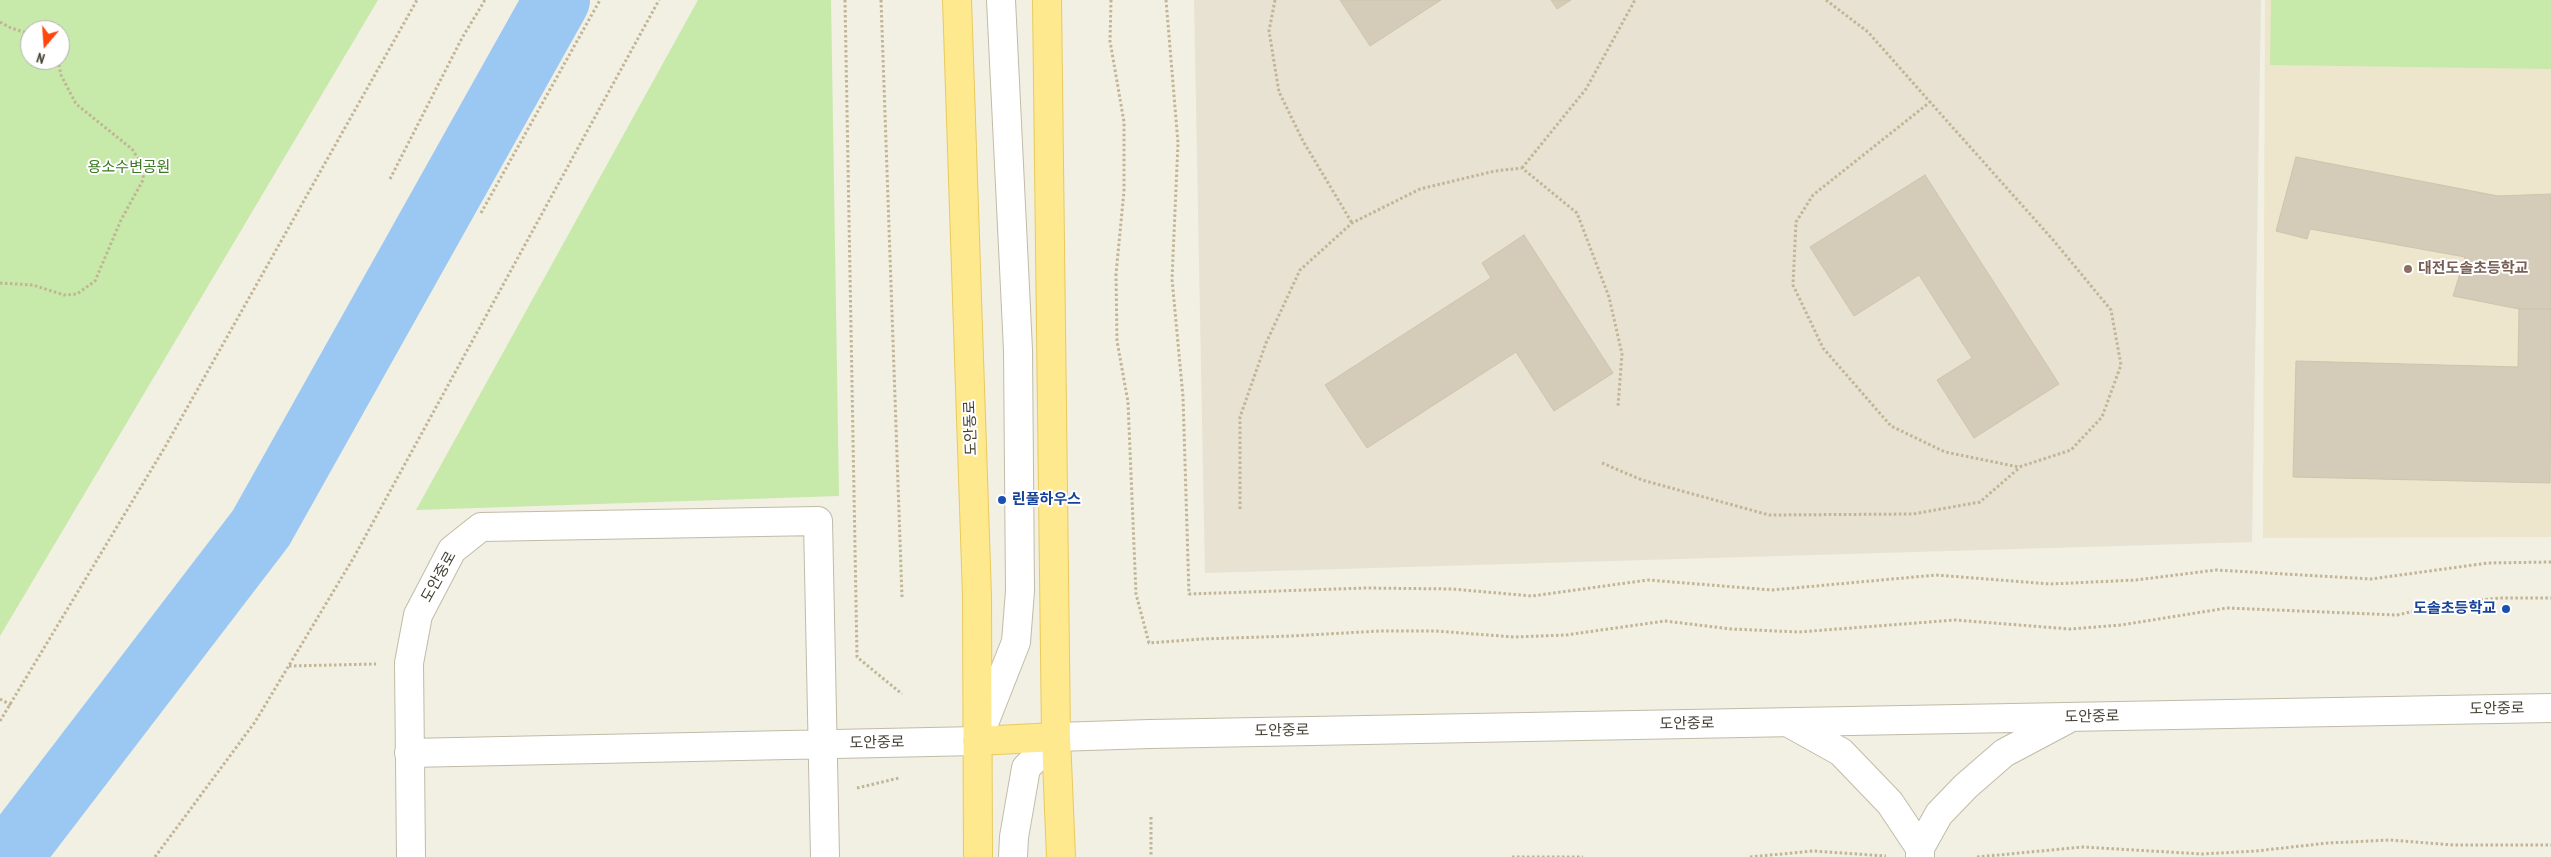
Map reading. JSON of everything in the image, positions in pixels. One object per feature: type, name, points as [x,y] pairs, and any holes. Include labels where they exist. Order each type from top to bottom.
[{"type":"main road","name":"도안동로","points":[[957,0],[977,596],[978,857]]},
{"type":"main road","points":[[1047,0],[1056,738],[1061,857]]},
{"type":"main road","name":"도안중로","points":[[977,741],[1056,738]]},
{"type":"street","points":[[977,741],[1016,642],[1020,591],[1018,350],[1001,0]]},
{"type":"street","name":"도안중로","points":[[823,743],[818,520],[481,527],[452,550],[418,615],[409,663],[409,753],[977,741]]},
{"type":"street","name":"도안중로","points":[[1056,738],[1160,733],[2551,708]]},
{"type":"street","points":[[1912,854],[1939,814],[1966,786],[2004,754],[2072,717]]},
{"type":"street","points":[[1787,722],[1841,752],[1890,803],[1912,854]]},
{"type":"street","points":[[1013,857],[1014,837],[1026,768],[1056,738]]},
{"type":"street","points":[[823,743],[825,857]]},
{"type":"street","points":[[409,753],[411,857]]},
{"type":"path","points":[[0,721],[165,447],[417,0]]},
{"type":"path","points":[[390,179],[462,38],[485,0]]},
{"type":"path","points":[[481,213],[600,0]]},
{"type":"path","points":[[155,857],[255,722],[354,557],[659,0]]},
{"type":"path","points":[[845,0],[857,657],[902,694]]},
{"type":"path","points":[[881,0],[902,597]]},
{"type":"path","points":[[1112,0],[1110,41],[1124,122],[1124,191],[1116,274],[1117,341],[1128,402],[1136,594],[1149,644],[1201,638],[1291,636],[1380,631],[1436,631],[1514,637],[1566,635],[1665,621],[1731,629],[1799,632],[1955,620],[2070,629],[2121,625],[2227,608],[2398,615],[2446,604],[2499,598],[2551,598]]},
{"type":"path","points":[[1166,0],[1178,143],[1172,279],[1183,397],[1189,594],[1366,588],[1452,590],[1532,596],[1648,580],[1772,590],[1936,575],[2050,584],[2136,580],[2216,570],[2371,578],[2488,563],[2551,562]]},
{"type":"path","points":[[1275,0],[1269,31],[1279,92],[1303,140],[1352,223]]},
{"type":"path","points":[[1240,509],[1240,417],[1266,343],[1300,270],[1352,223],[1420,189],[1495,171],[1522,168],[1586,89],[1635,0]]},
{"type":"path","points":[[1602,462],[1642,480],[1769,515],[1912,514],[1980,502],[2019,467],[2071,450],[2102,417],[2121,365],[2111,310],[2054,241],[1868,32],[1826,0]]},
{"type":"path","points":[[0,22],[20,30]]},
{"type":"path","points":[[0,283],[34,285],[64,295],[77,294],[95,281],[122,220],[143,180],[144,168],[132,149],[76,104],[60,70]]},
{"type":"path","points":[[1930,102],[1813,195],[1796,222],[1793,285],[1823,348],[1891,426],[1945,452],[2019,467]]},
{"type":"path","points":[[1522,168],[1577,213],[1609,297],[1622,354],[1618,406]]},
{"type":"path","points":[[289,666],[409,663]]},
{"type":"path","points":[[0,699],[11,705]]},
{"type":"path","points":[[858,795],[857,786],[904,777]]},
{"type":"path","points":[[1151,817],[1151,857]]},
{"type":"path","points":[[1977,857],[2083,848],[2202,854],[2256,851],[2328,843],[2390,840],[2453,845],[2551,845]]},
{"type":"path","points":[[1750,857],[1812,851],[1912,854]]},
{"type":"path","points":[[1512,857],[1583,857]]},
{"type":"shaded area","points":[[1194,0],[2261,0],[2252,542],[1205,573]]},
{"type":"shaded area","name":"대전도솔초등학교","points":[[2265,0],[2551,0],[2551,537],[2263,538]]},
{"type":"green space","name":"용소수변공원","points":[[0,0],[378,0],[0,636]]},
{"type":"green space","points":[[698,0],[831,0],[839,496],[416,510]]},
{"type":"green space","points":[[2271,0],[2551,0],[2551,69],[2270,65]]},
{"type":"building","points":[[1340,0],[1441,0],[1370,46]]},
{"type":"building","points":[[1551,0],[1571,0],[1557,9]]},
{"type":"building","points":[[2296,157],[2498,196],[2551,194],[2551,309],[2519,309],[2453,296],[2465,257],[2310,229],[2307,239],[2276,231]]},
{"type":"building","points":[[1925,175],[2059,384],[1974,438],[1937,380],[1972,358],[1919,275],[1854,316],[1810,247]]},
{"type":"building","points":[[1524,235],[1613,373],[1554,411],[1516,352],[1367,448],[1325,385],[1491,278],[1482,263]]},
{"type":"building","points":[[2519,309],[2551,309],[2550,483],[2293,477],[2296,361],[2518,367]]},
{"type":"waterway","points":[[9,857],[261,528],[557,0]]},
{"type":"place","name":"대전도솔초등학교","points":[[2408,269]]},
{"type":"place","name":"린풀하우스","points":[[1002,500]]},
{"type":"place","name":"도솔초등학교","points":[[2506,609]]}]
